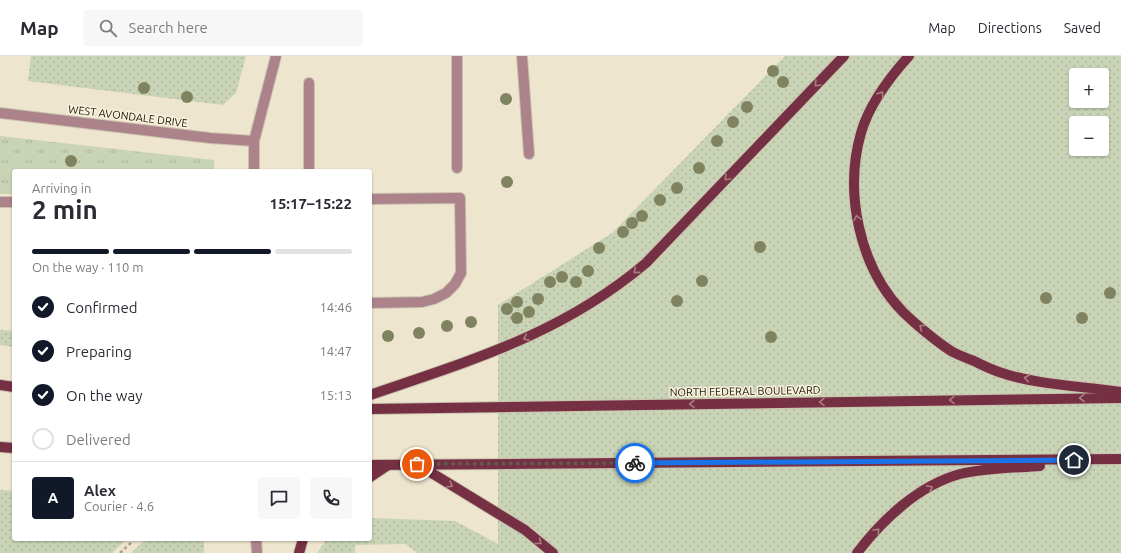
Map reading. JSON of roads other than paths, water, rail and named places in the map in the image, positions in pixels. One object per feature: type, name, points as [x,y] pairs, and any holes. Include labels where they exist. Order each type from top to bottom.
[{"type":"main road","points":[[372,394],[485,356],[527,338],[596,301],[621,284],[646,263],[844,56]]},
{"type":"main road","points":[[909,56],[888,83],[873,106],[861,132],[856,161],[853,187],[856,216],[864,245],[879,280],[902,311],[952,352],[999,372],[1034,380],[1121,392]]},
{"type":"main road","points":[[0,385],[12,387]]},
{"type":"main road","name":"NORTH FEDERAL BOULEVARD","points":[[372,409],[1121,398]]},
{"type":"main road","points":[[0,447],[12,448]]},
{"type":"main road","points":[[372,466],[417,464],[1121,460]]},
{"type":"main road","points":[[857,553],[897,510],[911,499],[931,487],[959,475],[1002,468],[1121,460]]},
{"type":"main road","points":[[417,464],[525,530],[554,553]]},
{"type":"main road","points":[[372,476],[388,465]]},
{"type":"main road","points":[[299,553],[302,541]]},
{"type":"street","points":[[254,169],[254,141],[276,56]]},
{"type":"street","points":[[457,56],[457,168]]},
{"type":"street","points":[[522,56],[529,154]]},
{"type":"street","points":[[309,83],[309,169]]},
{"type":"street","name":"WEST AVONDALE DRIVE","points":[[0,113],[222,139],[254,141]]},
{"type":"street","points":[[372,199],[460,198],[461,273],[455,284],[446,293],[434,299],[422,302],[372,303]]},
{"type":"street","points":[[0,202],[12,202]]},
{"type":"street","points":[[256,541],[258,553]]}]
